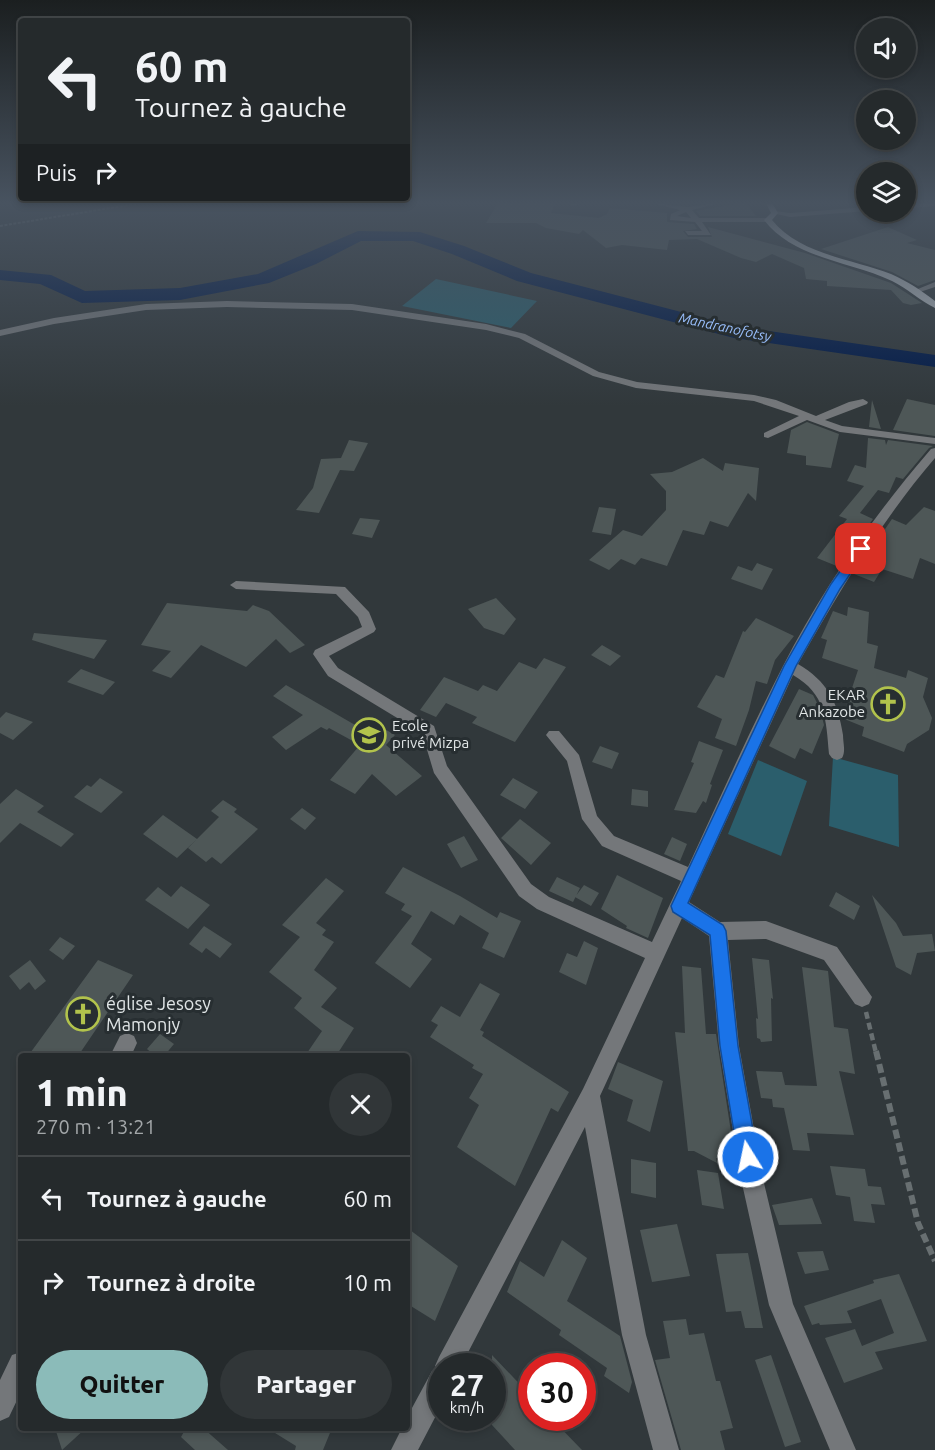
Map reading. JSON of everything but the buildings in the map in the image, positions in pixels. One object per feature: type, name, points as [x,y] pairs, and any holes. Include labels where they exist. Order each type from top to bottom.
[{"type":"main road","points":[[874,271],[917,291],[935,305]]},
{"type":"street","points":[[917,291],[935,284]]},
{"type":"street","points":[[0,333],[54,321],[146,307],[227,304],[352,307],[504,331],[522,336],[596,374],[636,385],[754,398],[772,402],[840,429],[935,441]]},
{"type":"street","points":[[768,435],[863,402]]},
{"type":"street","points":[[455,1353],[590,1096],[790,666],[835,587],[900,492],[935,451]]},
{"type":"street","points":[[236,585],[340,590],[364,615],[369,629],[320,654],[333,672],[429,730],[440,768],[525,890],[543,903],[657,954]]},
{"type":"street","points":[[790,666],[815,682],[824,692],[832,716],[837,754]]},
{"type":"street","points":[[554,735],[574,759],[590,819],[608,841],[692,878]]},
{"type":"street","points":[[679,906],[718,931],[766,930],[830,953],[862,997]]},
{"type":"street","points":[[718,931],[729,1046],[752,1179],[781,1305],[843,1450]]},
{"type":"street","points":[[590,1096],[634,1335],[666,1450]]},
{"type":"street","points":[[0,1408],[18,1370]]},
{"type":"street","points":[[404,1450],[428,1405]]},
{"type":"path","points":[[862,997],[918,1223],[935,1261]]},
{"type":"shaded area","points":[[436,279],[537,301],[511,328],[402,306]]},
{"type":"shaded area","points":[[833,757],[898,775],[899,847],[829,826]]},
{"type":"shaded area","points":[[758,760],[807,781],[781,856],[728,834]]},
{"type":"waterway","name":"Mandranofotsy","points":[[0,275],[44,279],[82,297],[180,294],[262,279],[283,271]]},
{"type":"waterway","name":"Mandranofotsy","points":[[509,271],[524,277],[734,332],[935,361]]},
{"type":"place","name":"EKAR Ankazobe","points":[[888,704]]},
{"type":"place","name":"Ecole privé Mizpa","points":[[369,735]]},
{"type":"place","name":"église Jesosy Mamonjy","points":[[83,1014]]},
{"type":"route","points":[[748,1157],[729,1046],[718,931],[679,906],[790,666],[835,587],[861,549]]}]
